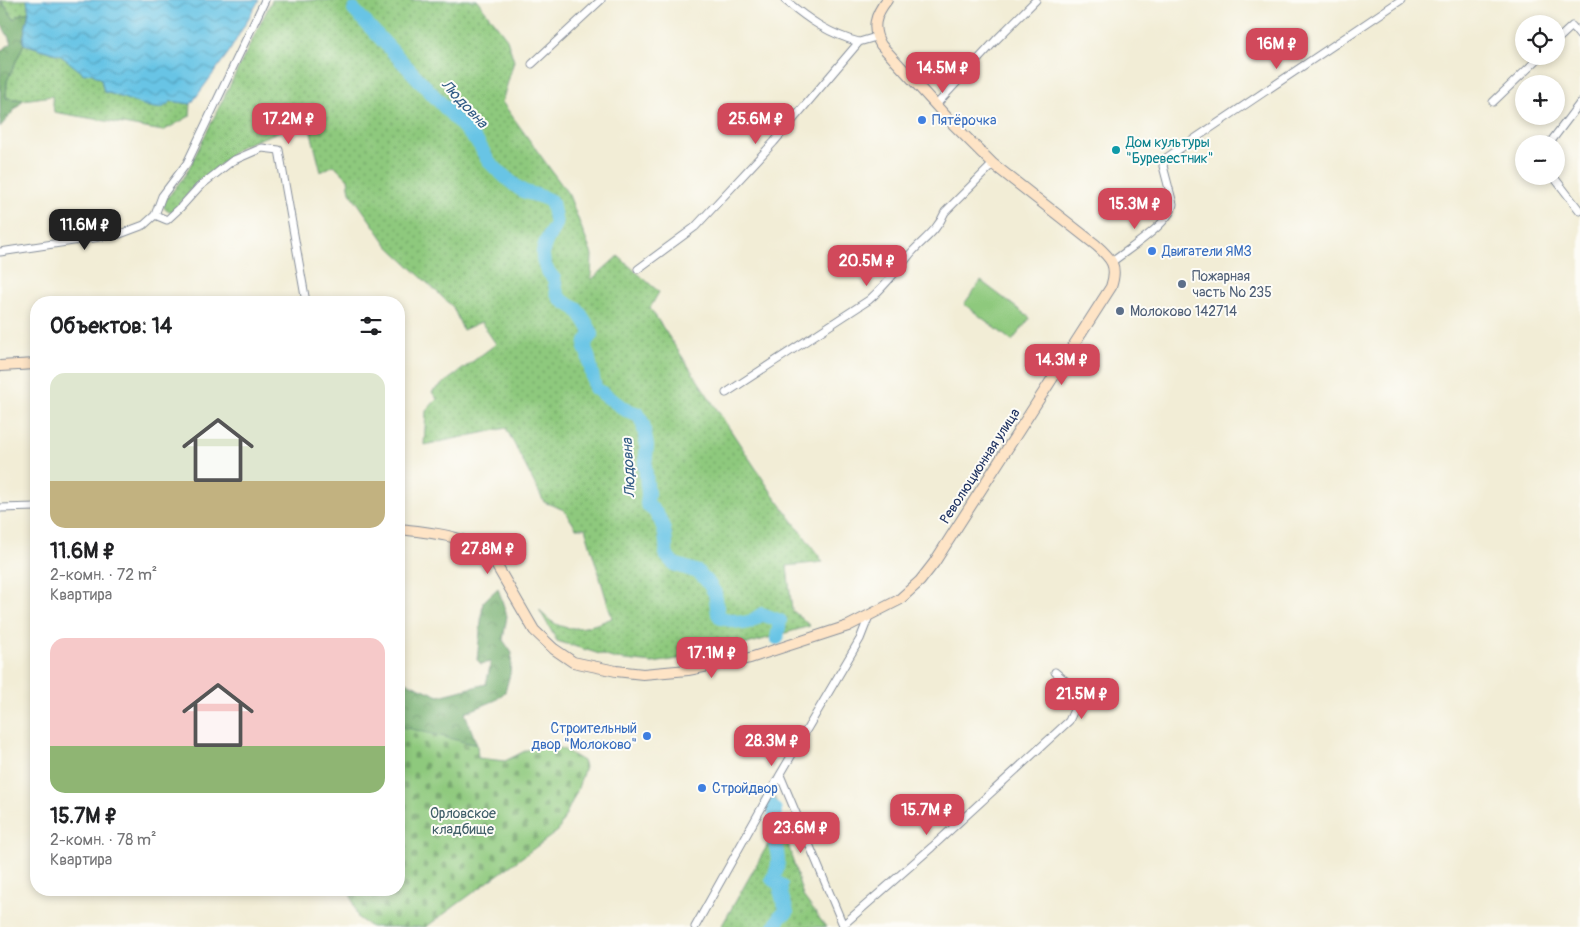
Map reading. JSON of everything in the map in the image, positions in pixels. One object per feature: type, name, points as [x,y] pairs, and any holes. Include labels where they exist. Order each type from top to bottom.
[{"type":"main road","points":[[887,0],[879,10],[874,24],[876,37],[881,45],[993,164],[1096,245],[1112,262]]},
{"type":"main road","name":"Революционная улица","points":[[405,530],[451,536],[486,552],[494,561],[534,630],[554,649],[573,662],[598,668],[643,674],[717,666],[750,658],[848,626],[899,600],[920,581],[934,563],[1111,287],[1114,278],[1112,262]]},
{"type":"main road","points":[[0,366],[30,364]]},
{"type":"street","points":[[0,252],[120,234],[144,226],[155,215],[162,196],[187,163],[265,0]]},
{"type":"street","points":[[532,64],[601,0]]},
{"type":"street","points":[[785,0],[810,21],[841,37],[859,42],[876,37]]},
{"type":"street","points":[[936,105],[1036,0]]},
{"type":"street","points":[[1112,262],[1161,224],[1172,210],[1173,204],[1163,166],[1166,158],[1401,0]]},
{"type":"street","points":[[1565,33],[1572,26],[1580,36]]},
{"type":"street","points":[[638,269],[695,227],[774,142],[859,42]]},
{"type":"street","points":[[1493,102],[1531,65]]},
{"type":"street","points":[[1556,135],[1580,104]]},
{"type":"street","points":[[155,215],[167,220],[199,187],[232,161],[262,148],[279,150],[305,296]]},
{"type":"street","points":[[726,393],[870,300],[885,286],[914,250],[930,236],[945,212],[993,164]]},
{"type":"street","points":[[1560,185],[1580,210]]},
{"type":"street","points":[[0,508],[30,507]]},
{"type":"street","points":[[694,927],[860,639],[869,616]]},
{"type":"street","points":[[780,775],[843,925],[1069,721],[1081,694],[1055,672]]},
{"type":"green space","points":[[0,0],[14,19],[18,15],[29,12],[23,39],[24,44],[7,81],[6,98],[23,100],[0,127],[0,51],[12,43],[0,22]]},
{"type":"green space","points":[[1,0],[27,0],[29,12],[18,15],[14,19]]},
{"type":"green space","points":[[272,0],[477,0],[507,39],[514,61],[502,102],[569,195],[592,255],[591,280],[618,256],[659,292],[650,308],[772,493],[823,562],[787,566],[792,610],[810,626],[716,653],[653,663],[616,659],[557,641],[539,609],[547,618],[555,623],[572,628],[582,628],[612,618],[585,528],[576,528],[564,510],[544,502],[506,428],[424,445],[426,411],[437,399],[432,392],[496,344],[481,322],[463,330],[453,307],[388,246],[350,192],[348,179],[334,165],[321,172],[307,117],[278,132],[241,146],[193,188],[173,211],[167,211],[164,208],[164,202],[186,174]]},
{"type":"green space","points":[[24,44],[60,55],[84,73],[91,73],[101,79],[104,92],[161,108],[171,101],[191,104],[190,116],[163,131],[54,112],[52,96],[23,100],[6,98],[7,81]]},
{"type":"green space","points":[[981,281],[1030,318],[1012,341],[964,304]]},
{"type":"green space","points":[[498,588],[507,616],[503,640],[512,653],[510,674],[505,692],[496,700],[465,713],[477,745],[405,728],[405,681],[439,696],[486,684],[491,662],[481,664],[477,660],[483,602]]},
{"type":"green space","name":"Орловское кладбище","points":[[405,727],[477,745],[478,758],[505,761],[535,746],[546,744],[563,749],[583,761],[585,767],[577,791],[558,831],[426,927],[371,927],[358,918],[351,896],[405,896]]},
{"type":"green space","points":[[775,797],[803,896],[826,927],[721,927],[771,839]]},
{"type":"water","points":[[27,0],[259,0],[229,52],[191,104],[171,101],[164,107],[156,108],[104,92],[101,79],[91,73],[84,74],[60,55],[24,44],[23,40],[29,12]]},
{"type":"waterway","name":"Людовна","points":[[354,10],[478,143],[494,167],[523,191],[541,196],[552,202],[556,224],[544,246],[544,263],[554,279],[559,297],[577,310],[592,334],[586,341],[585,348],[595,388],[626,410],[638,414],[643,424],[647,446],[645,466],[648,494],[647,504],[657,514],[664,530],[666,555],[674,564],[698,572],[707,581],[715,593],[718,614],[721,618],[743,623],[750,622],[762,614],[780,621],[777,638]]},
{"type":"waterway","name":"Людовна","points":[[769,803],[775,810],[773,831],[778,857],[777,868],[772,879],[781,885],[781,896],[787,912],[780,916],[775,927]]},
{"type":"place","name":"Пятёрочка","points":[[922,120]]},
{"type":"place","name":"Дом культуры \"Буревестник\"","points":[[1116,150]]},
{"type":"place","name":"Двигатели ЯМЗ","points":[[1152,251]]},
{"type":"place","name":"Пожарная часть № 235","points":[[1182,284]]},
{"type":"place","name":"Молоково 142714","points":[[1120,311]]},
{"type":"place","name":"Строительный двор \"Молоково\"","points":[[647,736]]},
{"type":"place","name":"Стройдвор","points":[[702,788]]}]
